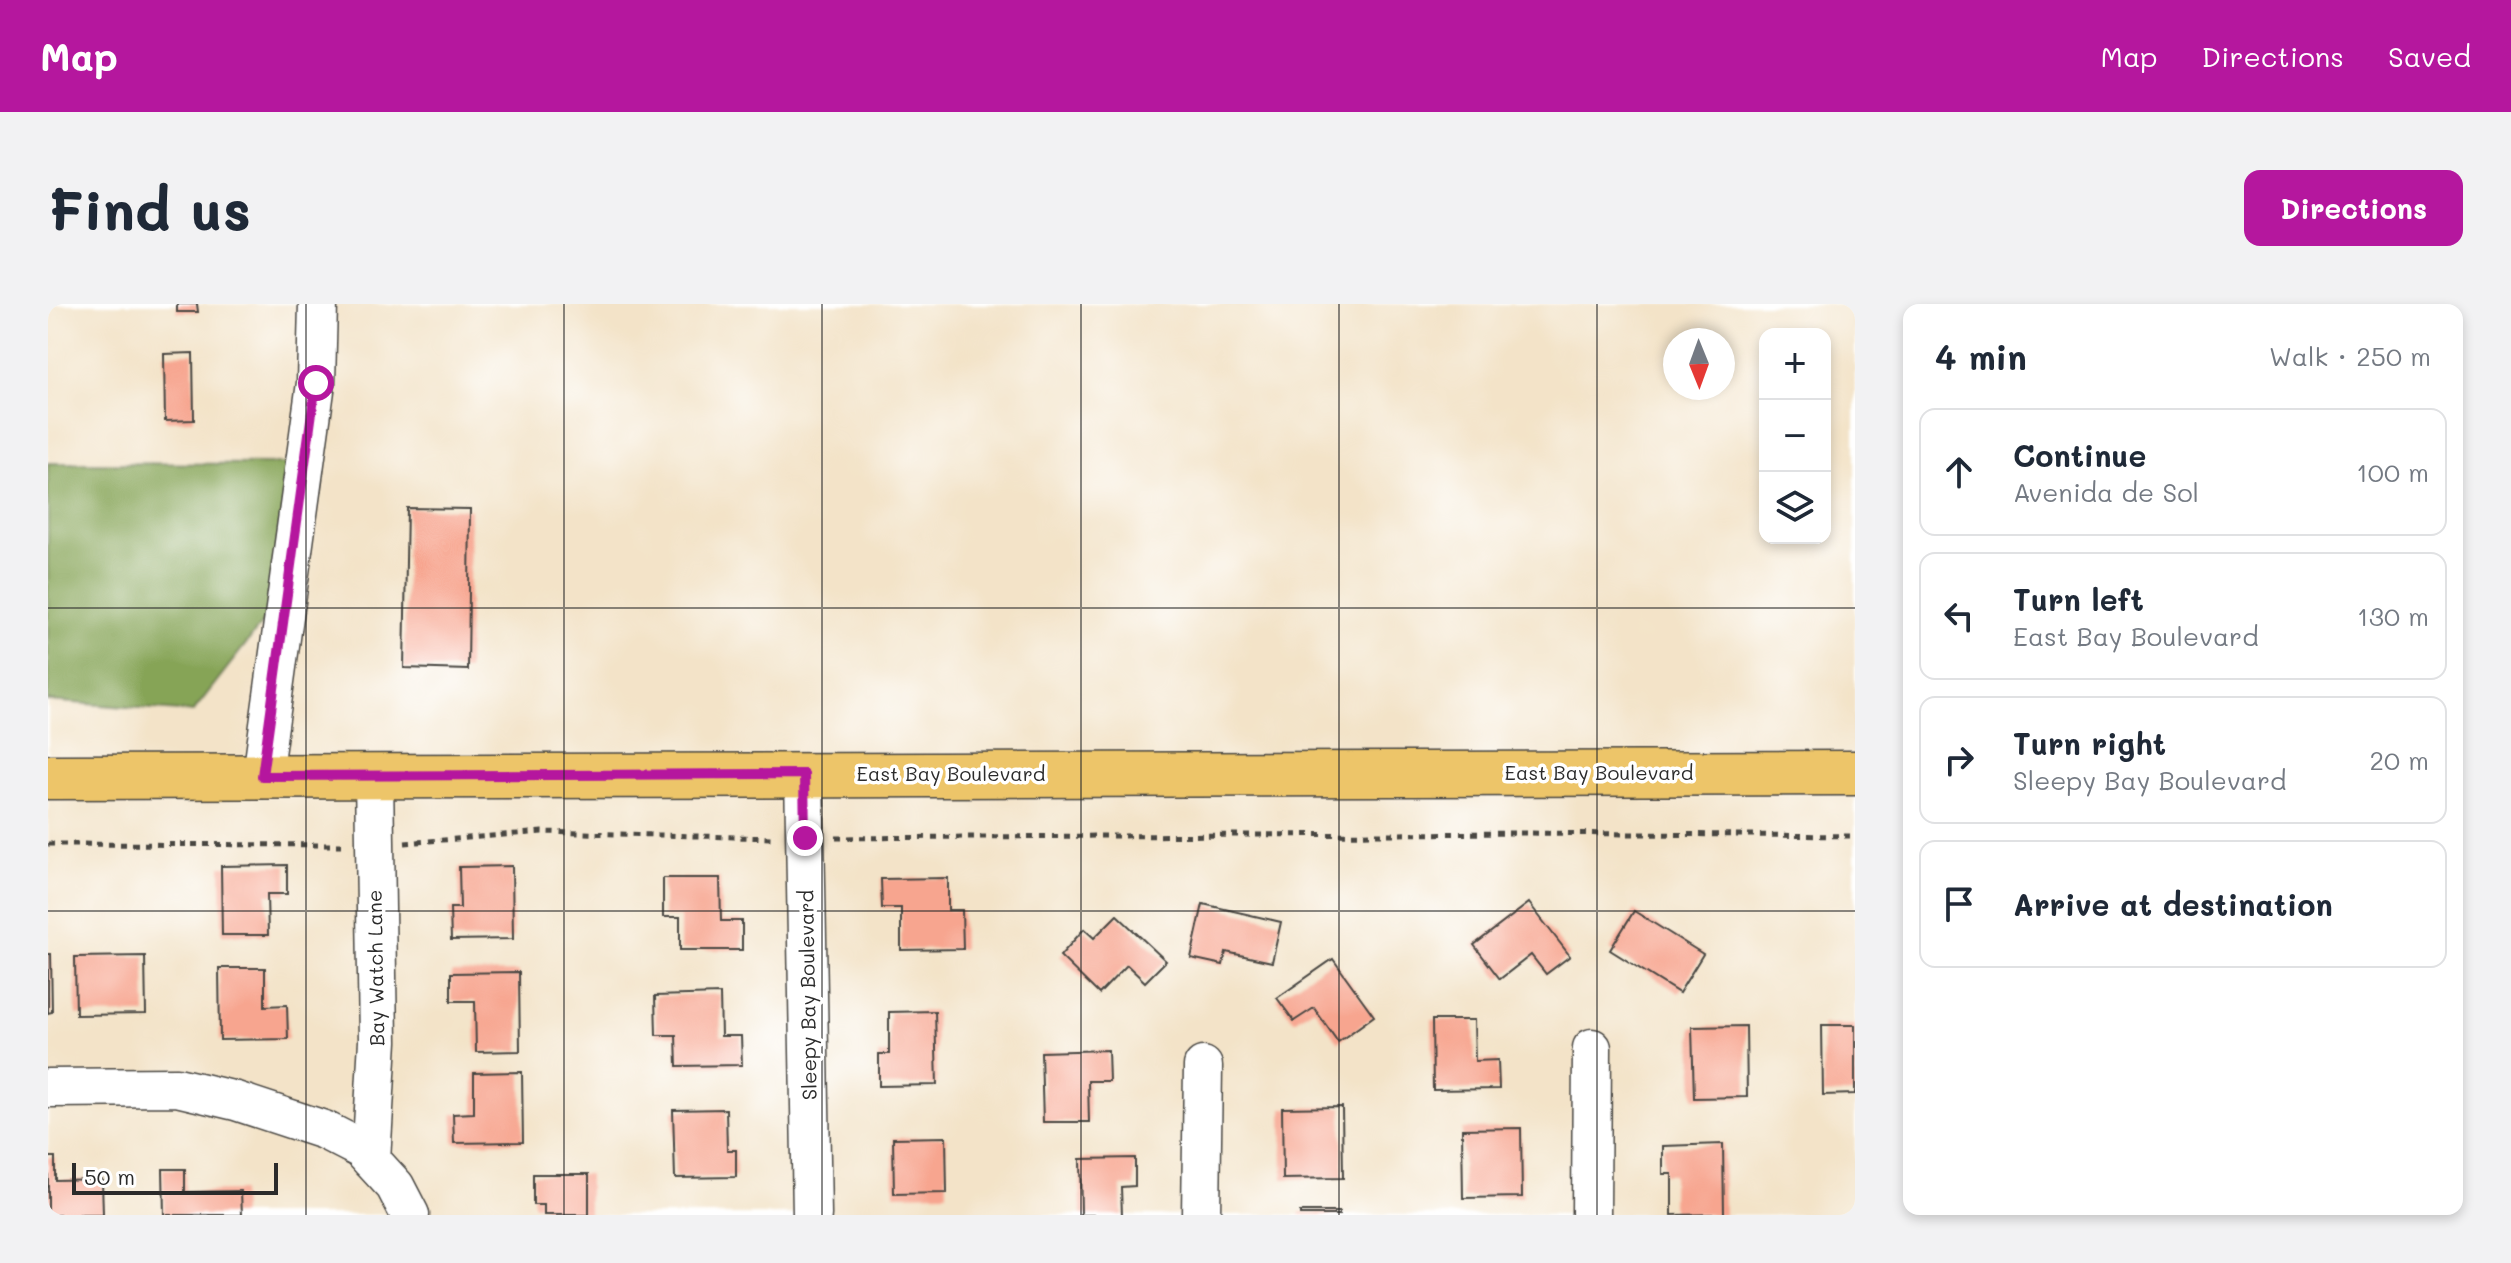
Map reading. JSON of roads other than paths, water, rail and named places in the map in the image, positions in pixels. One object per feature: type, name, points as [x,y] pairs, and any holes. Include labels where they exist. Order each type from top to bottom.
[{"type":"main road","name":"East Bay Boulevard","points":[[48,777],[1855,773]]},
{"type":"street","points":[[262,776],[316,383],[318,304]]},
{"type":"street","name":"Sleepy Bay Boulevard","points":[[804,774],[812,1215]]},
{"type":"street","name":"Bay Watch Lane","points":[[371,1160],[378,1041],[374,776]]},
{"type":"street","points":[[1591,1215],[1592,1048]]},
{"type":"street","points":[[1201,1215],[1203,1066]]},
{"type":"street","points":[[48,1088],[177,1087],[236,1101],[324,1130],[361,1149],[395,1186],[410,1215]]}]
